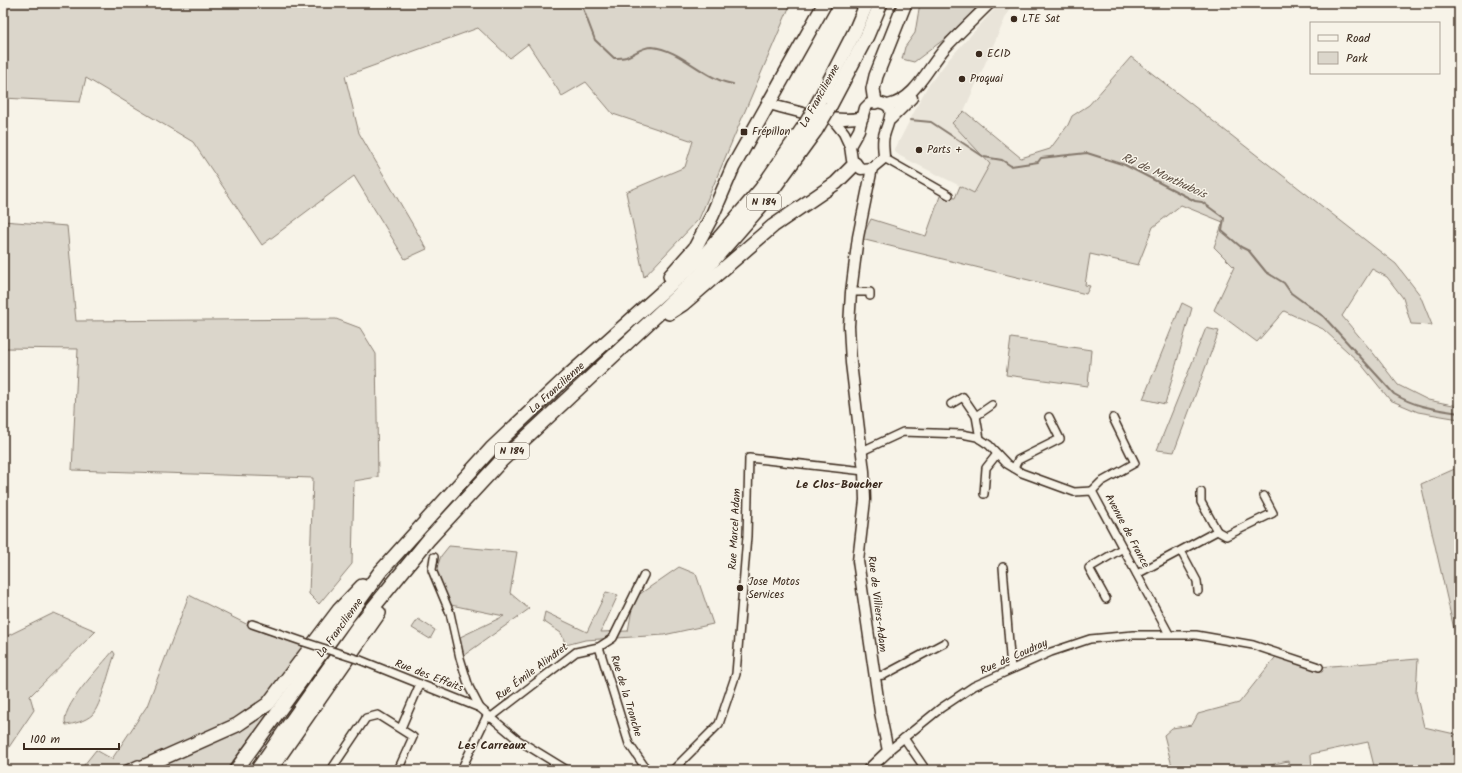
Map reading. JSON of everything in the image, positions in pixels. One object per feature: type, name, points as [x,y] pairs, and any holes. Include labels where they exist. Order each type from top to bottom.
[{"type":"highway","points":[[625,327],[638,308],[677,269],[695,248],[712,216],[733,167],[824,3]]},
{"type":"highway","name":"La Francilienne","points":[[827,108],[855,31],[867,3]]},
{"type":"highway","name":"La Francilienne","points":[[236,770],[380,572],[491,449],[567,377],[625,327],[707,252],[761,189],[827,108],[867,36],[881,3]]},
{"type":"highway","points":[[882,104],[873,89],[876,76],[905,3]]},
{"type":"highway","name":"La Francilienne","points":[[257,770],[359,625],[429,539],[501,461],[641,332],[705,270],[760,207],[810,127]]},
{"type":"highway","points":[[641,332],[683,304],[773,226],[836,183],[858,166]]},
{"type":"highway","points":[[136,770],[237,725],[268,704],[339,610],[372,574],[380,572]]},
{"type":"highway","points":[[270,770],[394,591],[395,582]]},
{"type":"street","points":[[850,146],[860,130],[865,108],[869,104],[895,104],[906,98],[921,81],[945,48],[990,3]]},
{"type":"street","points":[[858,166],[872,168],[879,164],[884,158],[884,135],[891,119],[912,98],[921,81]]},
{"type":"street","points":[[768,104],[827,108],[852,119],[863,116]]},
{"type":"street","points":[[882,104],[891,119]]},
{"type":"street","points":[[827,108],[844,133],[850,146],[850,155],[868,182]]},
{"type":"street","points":[[884,158],[948,195]]},
{"type":"street","name":"Rue de Villiers-Adam","points":[[872,168],[858,237],[851,292],[851,363],[864,471],[865,500],[858,561],[888,751]]},
{"type":"street","points":[[851,292],[870,292],[870,296]]},
{"type":"street","points":[[951,404],[963,397],[976,416],[980,439]]},
{"type":"street","points":[[976,416],[992,405]]},
{"type":"street","points":[[1014,468],[1018,460],[1060,439],[1049,417]]},
{"type":"street","points":[[1092,491],[1102,482],[1135,463],[1113,418]]},
{"type":"street","name":"Avenue de France","points":[[862,451],[903,432],[962,434],[980,439],[990,445],[1007,464],[1022,473],[1074,492],[1092,491],[1169,634]]},
{"type":"street","points":[[984,494],[986,468],[997,454]]},
{"type":"street","name":"Rue Marcel Adam","points":[[674,770],[719,724],[736,674],[747,536],[749,458],[864,471]]},
{"type":"street","points":[[1201,492],[1201,502],[1217,531],[1226,536],[1273,513],[1264,496]]},
{"type":"street","points":[[1137,574],[1217,531]]},
{"type":"street","points":[[1106,599],[1089,568],[1122,548]]},
{"type":"street","points":[[1181,551],[1197,580],[1198,591]]},
{"type":"street","points":[[434,558],[432,570],[450,613],[460,658],[469,687],[480,708]]},
{"type":"street","points":[[1002,567],[1011,669]]},
{"type":"street","name":"Rue Émile Alindret","points":[[488,717],[576,652],[599,647],[613,638],[644,575]]},
{"type":"street","name":"Rue des Effaits","points":[[252,624],[360,660],[480,708],[488,717],[518,740],[567,770]]},
{"type":"street","name":"Rue de Coudray","points":[[888,751],[960,694],[1011,669],[1051,652],[1090,639],[1169,634],[1196,635],[1253,645],[1319,667]]},
{"type":"street","points":[[875,676],[884,675],[944,643]]},
{"type":"street","name":"Rue de la Tronche","points":[[599,647],[629,744],[647,770]]},
{"type":"street","points":[[401,728],[420,684]]},
{"type":"street","points":[[330,770],[366,718],[378,715],[401,728],[413,737],[398,770]]},
{"type":"street","points":[[460,770],[488,717]]},
{"type":"street","points":[[904,738],[926,770]]},
{"type":"street","points":[[125,770],[170,750]]},
{"type":"street","points":[[868,770],[888,751]]},
{"type":"shaded area","points":[[1000,3],[1012,3],[964,111],[952,123],[990,164],[974,193],[900,156],[894,151],[927,87],[950,58]]},
{"type":"green space","points":[[3,3],[791,3],[699,219],[644,277],[626,192],[685,167],[693,141],[613,114],[586,82],[562,96],[528,44],[510,58],[478,28],[345,76],[359,133],[427,249],[405,259],[354,176],[262,245],[193,142],[86,78],[80,102],[3,98]]},
{"type":"green space","points":[[920,3],[980,3],[959,28],[914,62],[902,59],[905,47],[915,33]]},
{"type":"green space","points":[[1131,57],[1396,264],[1420,295],[1432,325],[1411,324],[1403,298],[1387,277],[1372,269],[1342,316],[1398,385],[1428,400],[1458,406],[1459,398],[1459,419],[1418,412],[1390,400],[1361,364],[1323,329],[1284,311],[1257,342],[1214,310],[1234,267],[1214,247],[1223,222],[1181,205],[1153,227],[1138,265],[1090,254],[1085,285],[1090,286],[1086,294],[861,239],[871,219],[926,236],[940,196],[955,198],[960,186],[974,193],[990,164],[952,123],[964,111],[1021,158],[1050,149],[1068,125],[1072,116],[1089,105]]},
{"type":"green space","points":[[3,221],[67,226],[76,321],[336,319],[360,328],[376,354],[378,477],[354,481],[352,564],[319,604],[309,594],[313,478],[72,470],[78,349],[3,348]]},
{"type":"green space","points":[[1182,303],[1192,308],[1165,404],[1143,399]]},
{"type":"green space","points":[[1206,328],[1219,331],[1174,452],[1157,450]]},
{"type":"green space","points":[[1011,338],[1091,350],[1088,386],[1006,375]]},
{"type":"green space","points":[[1459,467],[1459,651],[1421,484]]},
{"type":"green space","points":[[449,546],[517,552],[510,593],[529,609],[460,658],[456,639],[504,616],[451,605],[436,570],[441,556]]},
{"type":"green space","points":[[679,567],[696,574],[713,624],[664,635],[585,640],[566,645],[561,633],[543,621],[545,612],[587,632],[606,592],[618,595],[601,632],[628,631],[634,598]]},
{"type":"green space","points":[[189,595],[264,633],[308,645],[264,700],[231,722],[128,770],[80,770],[96,750],[112,759],[147,706]]},
{"type":"green space","points":[[54,613],[96,631],[30,696],[34,710],[3,756],[3,677],[5,675],[3,673],[3,638]]},
{"type":"green space","points":[[418,619],[435,630],[430,639],[412,628]]},
{"type":"green space","points":[[113,651],[115,654],[99,704],[92,715],[86,719],[66,725],[65,718],[74,698]]},
{"type":"green space","points":[[1278,654],[1319,667],[1418,659],[1416,693],[1424,727],[1459,735],[1459,770],[1375,770],[1368,742],[1311,754],[1312,770],[1289,770],[1288,761],[1248,770],[1173,770],[1164,735],[1172,728],[1192,725],[1198,714],[1239,703]]},
{"type":"green space","points":[[289,686],[226,770],[147,770],[176,757]]},
{"type":"waterway","points":[[303,10],[305,3]]},
{"type":"waterway","name":"Rû de Monthubois","points":[[581,3],[595,40],[614,58],[626,57],[648,47],[662,49],[673,53],[712,77],[733,84]]},
{"type":"waterway","name":"Rû de Monthubois","points":[[910,120],[931,122],[984,157],[1002,160],[1011,166],[1038,162],[1041,158],[1087,153],[1125,165],[1195,201],[1202,202],[1224,218],[1222,231],[1241,247],[1249,251],[1266,272],[1284,283],[1291,293],[1324,317],[1394,394],[1417,405],[1459,413]]},
{"type":"place","name":"LTE Sat","points":[[1014,19]]},
{"type":"place","name":"ECID","points":[[979,54]]},
{"type":"place","name":"Proquai","points":[[962,79]]},
{"type":"place","name":"Frépillon","points":[[744,132]]},
{"type":"place","name":"Parts +","points":[[919,150]]},
{"type":"place","name":"Jose Motos Services","points":[[740,588]]},
{"type":"district","name":"Le Clos-Boucher","points":[[839,484]]},
{"type":"district","name":"Les Carreaux","points":[[492,745]]}]
